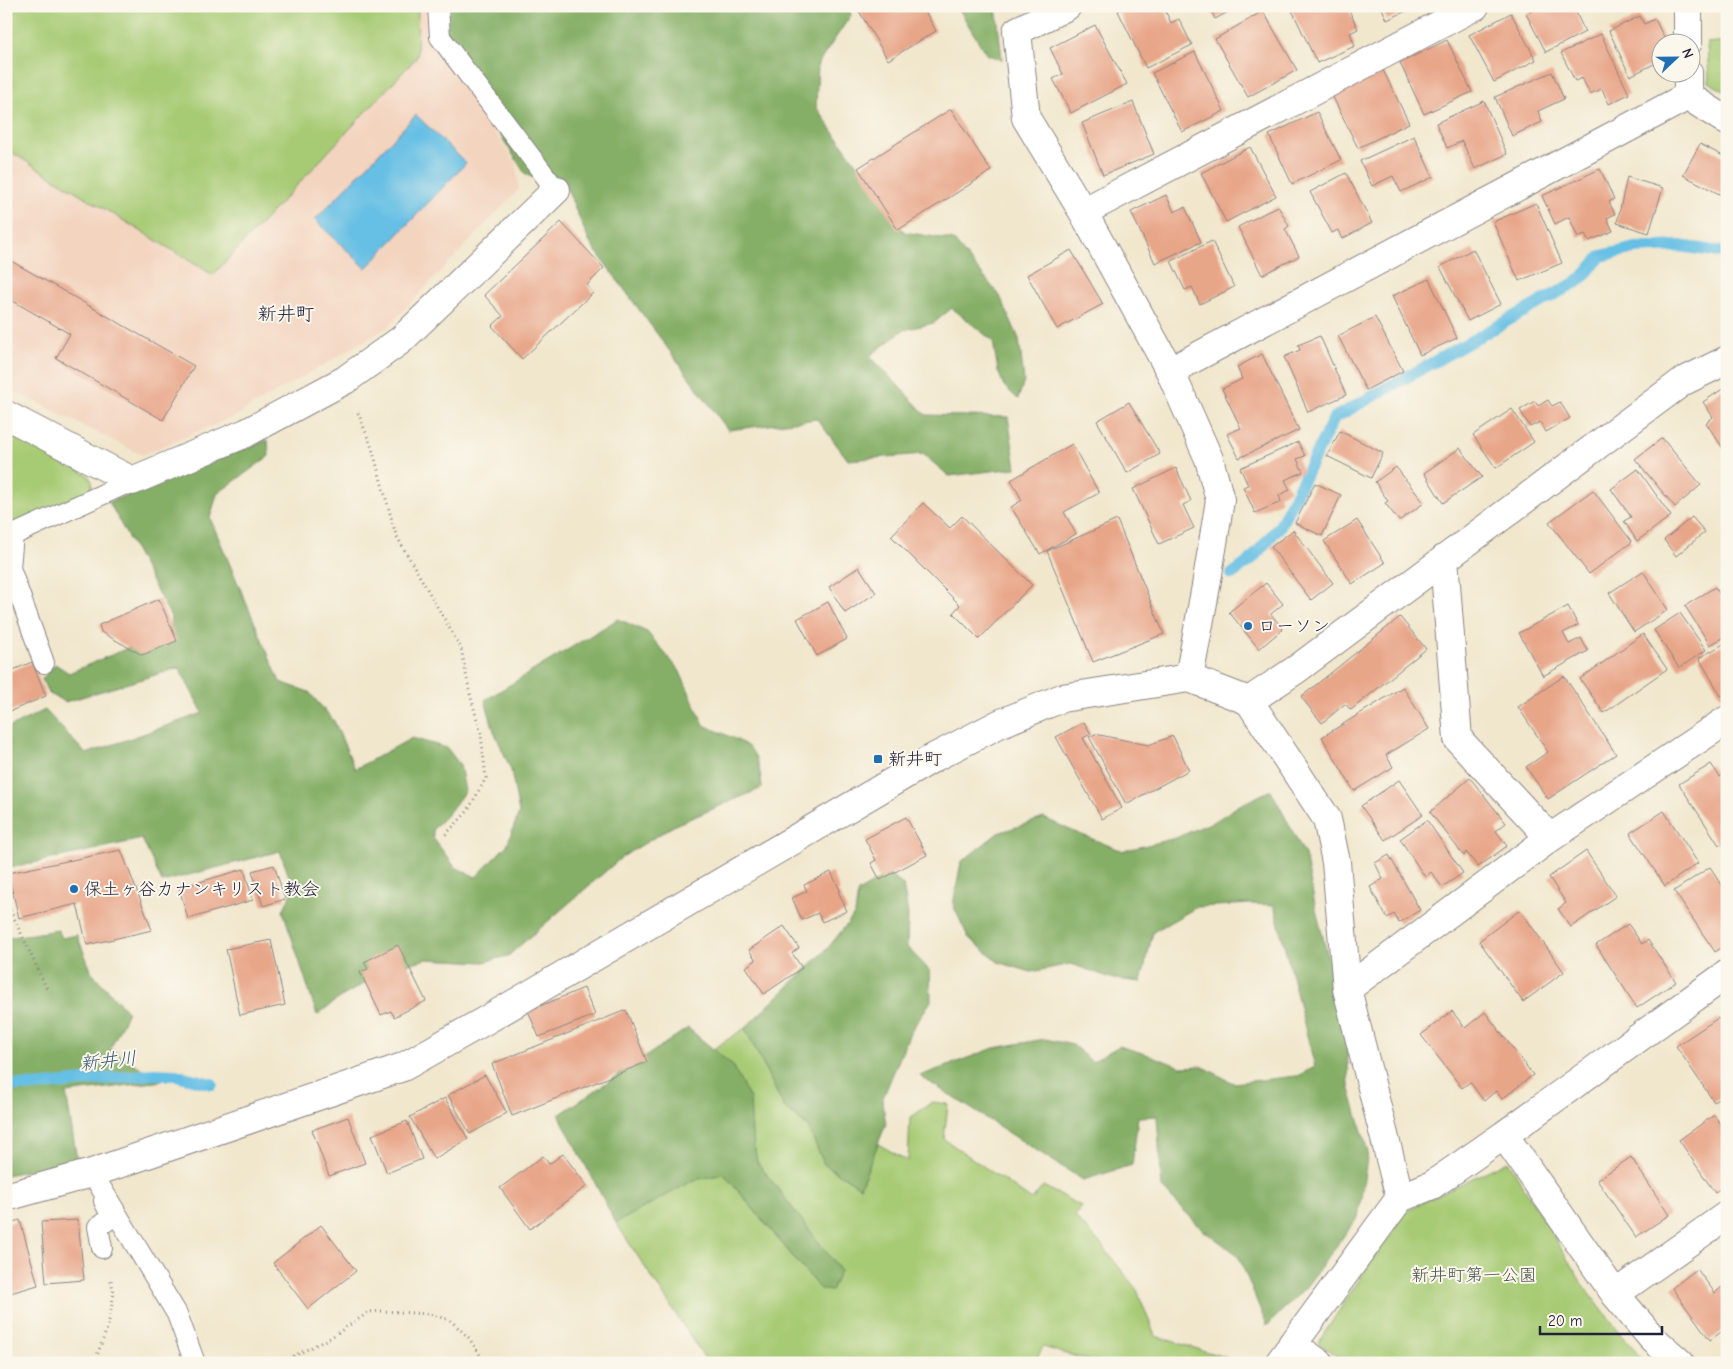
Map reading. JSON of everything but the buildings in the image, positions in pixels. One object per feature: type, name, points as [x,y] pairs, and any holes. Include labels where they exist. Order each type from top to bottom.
[{"type":"street","points":[[1067,6],[1015,19],[1026,118],[1083,212],[1170,371],[1209,459],[1220,500],[1189,678]]},
{"type":"street","points":[[1083,212],[1475,6]]},
{"type":"street","points":[[1688,6],[1688,32]]},
{"type":"street","points":[[1170,371],[1688,84],[1727,121]]},
{"type":"street","points":[[6,415],[132,481],[246,433],[345,380],[401,340],[556,190]]},
{"type":"street","points":[[1249,701],[1297,669],[1682,382],[1727,360]]},
{"type":"street","points":[[1444,559],[1458,739],[1550,838]]},
{"type":"street","points":[[6,1197],[92,1172],[403,1067],[497,1014],[935,757],[999,724],[1062,698],[1189,678],[1249,701],[1327,819],[1336,862],[1347,989],[1400,1198]]},
{"type":"street","points":[[1347,989],[1550,838],[1727,720]]},
{"type":"street","points":[[1319,1363],[1285,1354],[1400,1198],[1432,1185],[1727,974]]},
{"type":"street","points":[[1504,1135],[1615,1294],[1652,1338],[1680,1363]]},
{"type":"street","points":[[1615,1294],[1727,1214]]},
{"type":"lane","points":[[438,6],[440,37],[556,190]]},
{"type":"lane","points":[[44,664],[10,568],[10,537],[132,481]]},
{"type":"lane","points":[[92,1172],[112,1217],[98,1227],[102,1248]]},
{"type":"lane","points":[[92,1172],[177,1314],[195,1363]]},
{"type":"path","points":[[345,380],[372,448],[396,535],[461,648],[470,694],[481,734],[486,778],[468,812],[445,835]]},
{"type":"path","points":[[6,901],[46,988]]},
{"type":"path","points":[[94,1363],[108,1326],[114,1293],[102,1248]]},
{"type":"path","points":[[286,1363],[290,1358],[330,1338],[369,1312],[382,1311],[429,1314],[450,1320],[469,1338],[485,1363]]},
{"type":"shaded area","points":[[6,6],[431,6],[433,45],[516,163],[519,189],[387,328],[233,417],[142,455],[6,387]]},
{"type":"green space","points":[[6,6],[418,6],[417,57],[213,275],[6,149]]},
{"type":"green space","points":[[427,6],[848,6],[851,15],[818,64],[816,107],[904,232],[953,240],[1000,296],[1019,339],[1024,381],[1018,399],[1004,386],[998,371],[993,341],[952,308],[934,323],[903,330],[870,356],[926,415],[1008,417],[1016,468],[949,476],[923,454],[848,460],[817,419],[728,430],[590,243],[567,189],[526,175],[437,37]]},
{"type":"green space","points":[[957,6],[996,6],[1002,60],[986,54]]},
{"type":"green space","points":[[1727,41],[1727,93],[1709,82],[1707,43]]},
{"type":"green space","points":[[6,432],[88,475],[92,481],[92,488],[6,535]]},
{"type":"green space","points":[[268,440],[269,456],[217,494],[210,518],[280,682],[309,692],[334,721],[355,769],[412,738],[447,748],[460,765],[465,791],[447,815],[433,829],[433,838],[455,867],[476,877],[507,845],[519,813],[511,770],[494,731],[485,700],[618,619],[647,632],[679,670],[704,725],[737,740],[752,751],[758,764],[762,788],[675,825],[622,857],[508,956],[484,962],[426,959],[391,969],[339,998],[317,1015],[283,911],[293,888],[280,851],[162,882],[142,839],[6,869],[6,729],[45,710],[86,754],[203,713],[179,668],[65,702],[48,693],[42,679],[55,664],[69,673],[170,630],[171,617],[109,502]]},
{"type":"green space","points":[[1271,790],[1305,855],[1316,910],[1346,1027],[1349,1086],[1368,1152],[1358,1217],[1305,1288],[1267,1326],[1238,1255],[1203,1230],[1162,1188],[1157,1116],[1138,1117],[1132,1165],[1083,1180],[920,1076],[994,1048],[1045,1039],[1073,1045],[1092,1062],[1119,1046],[1181,1067],[1202,1066],[1233,1083],[1297,1076],[1315,1067],[1274,905],[1251,904],[1197,907],[1153,932],[1141,982],[1114,979],[1071,964],[1031,972],[998,962],[968,937],[953,905],[961,862],[998,833],[1044,818],[1123,851],[1176,838],[1217,820],[1238,806]]},
{"type":"green space","points":[[888,874],[903,885],[908,914],[907,947],[930,971],[931,1001],[911,1031],[882,1100],[886,1124],[860,1187],[824,1164],[808,1127],[784,1107],[745,1028],[828,948],[855,914],[858,892]]},
{"type":"green space","points":[[58,930],[62,938],[77,935],[92,973],[128,1012],[110,1049],[162,1081],[66,1093],[77,1160],[6,1175],[6,938]]},
{"type":"green space","points":[[688,1028],[732,1065],[750,1099],[752,1133],[757,1162],[840,1270],[831,1291],[820,1289],[724,1174],[694,1180],[616,1223],[559,1115]]},
{"type":"green space","points":[[745,1028],[784,1107],[808,1127],[824,1164],[860,1187],[878,1144],[908,1161],[910,1118],[932,1102],[948,1104],[944,1139],[1032,1200],[1043,1186],[1081,1206],[1075,1217],[1100,1243],[1137,1290],[1155,1336],[1244,1363],[1097,1363],[1043,1347],[1034,1363],[708,1363],[616,1223],[694,1180],[724,1174],[820,1289],[831,1290],[840,1270],[757,1162],[752,1133],[732,1065],[713,1049]]},
{"type":"green space","name":"新井町第一公園","points":[[1508,1161],[1583,1285],[1622,1336],[1646,1363],[1347,1363],[1318,1343],[1403,1212]]},
{"type":"water","points":[[416,115],[466,163],[366,268],[315,220]]},
{"type":"waterway","points":[[1232,574],[1250,561],[1280,526],[1334,418],[1580,280],[1601,256],[1635,248],[1680,246],[1727,253]]},
{"type":"waterway","name":"新井川","points":[[6,1085],[35,1086],[154,1074],[176,1075],[212,1084]]},
{"type":"place","name":"ローソン","points":[[1248,626]]},
{"type":"place","name":"新井町","points":[[878,759]]},
{"type":"place","name":"保土ヶ谷カナンキリスト教会","points":[[74,889]]},
{"type":"district","name":"新井町","points":[[286,313]]}]
